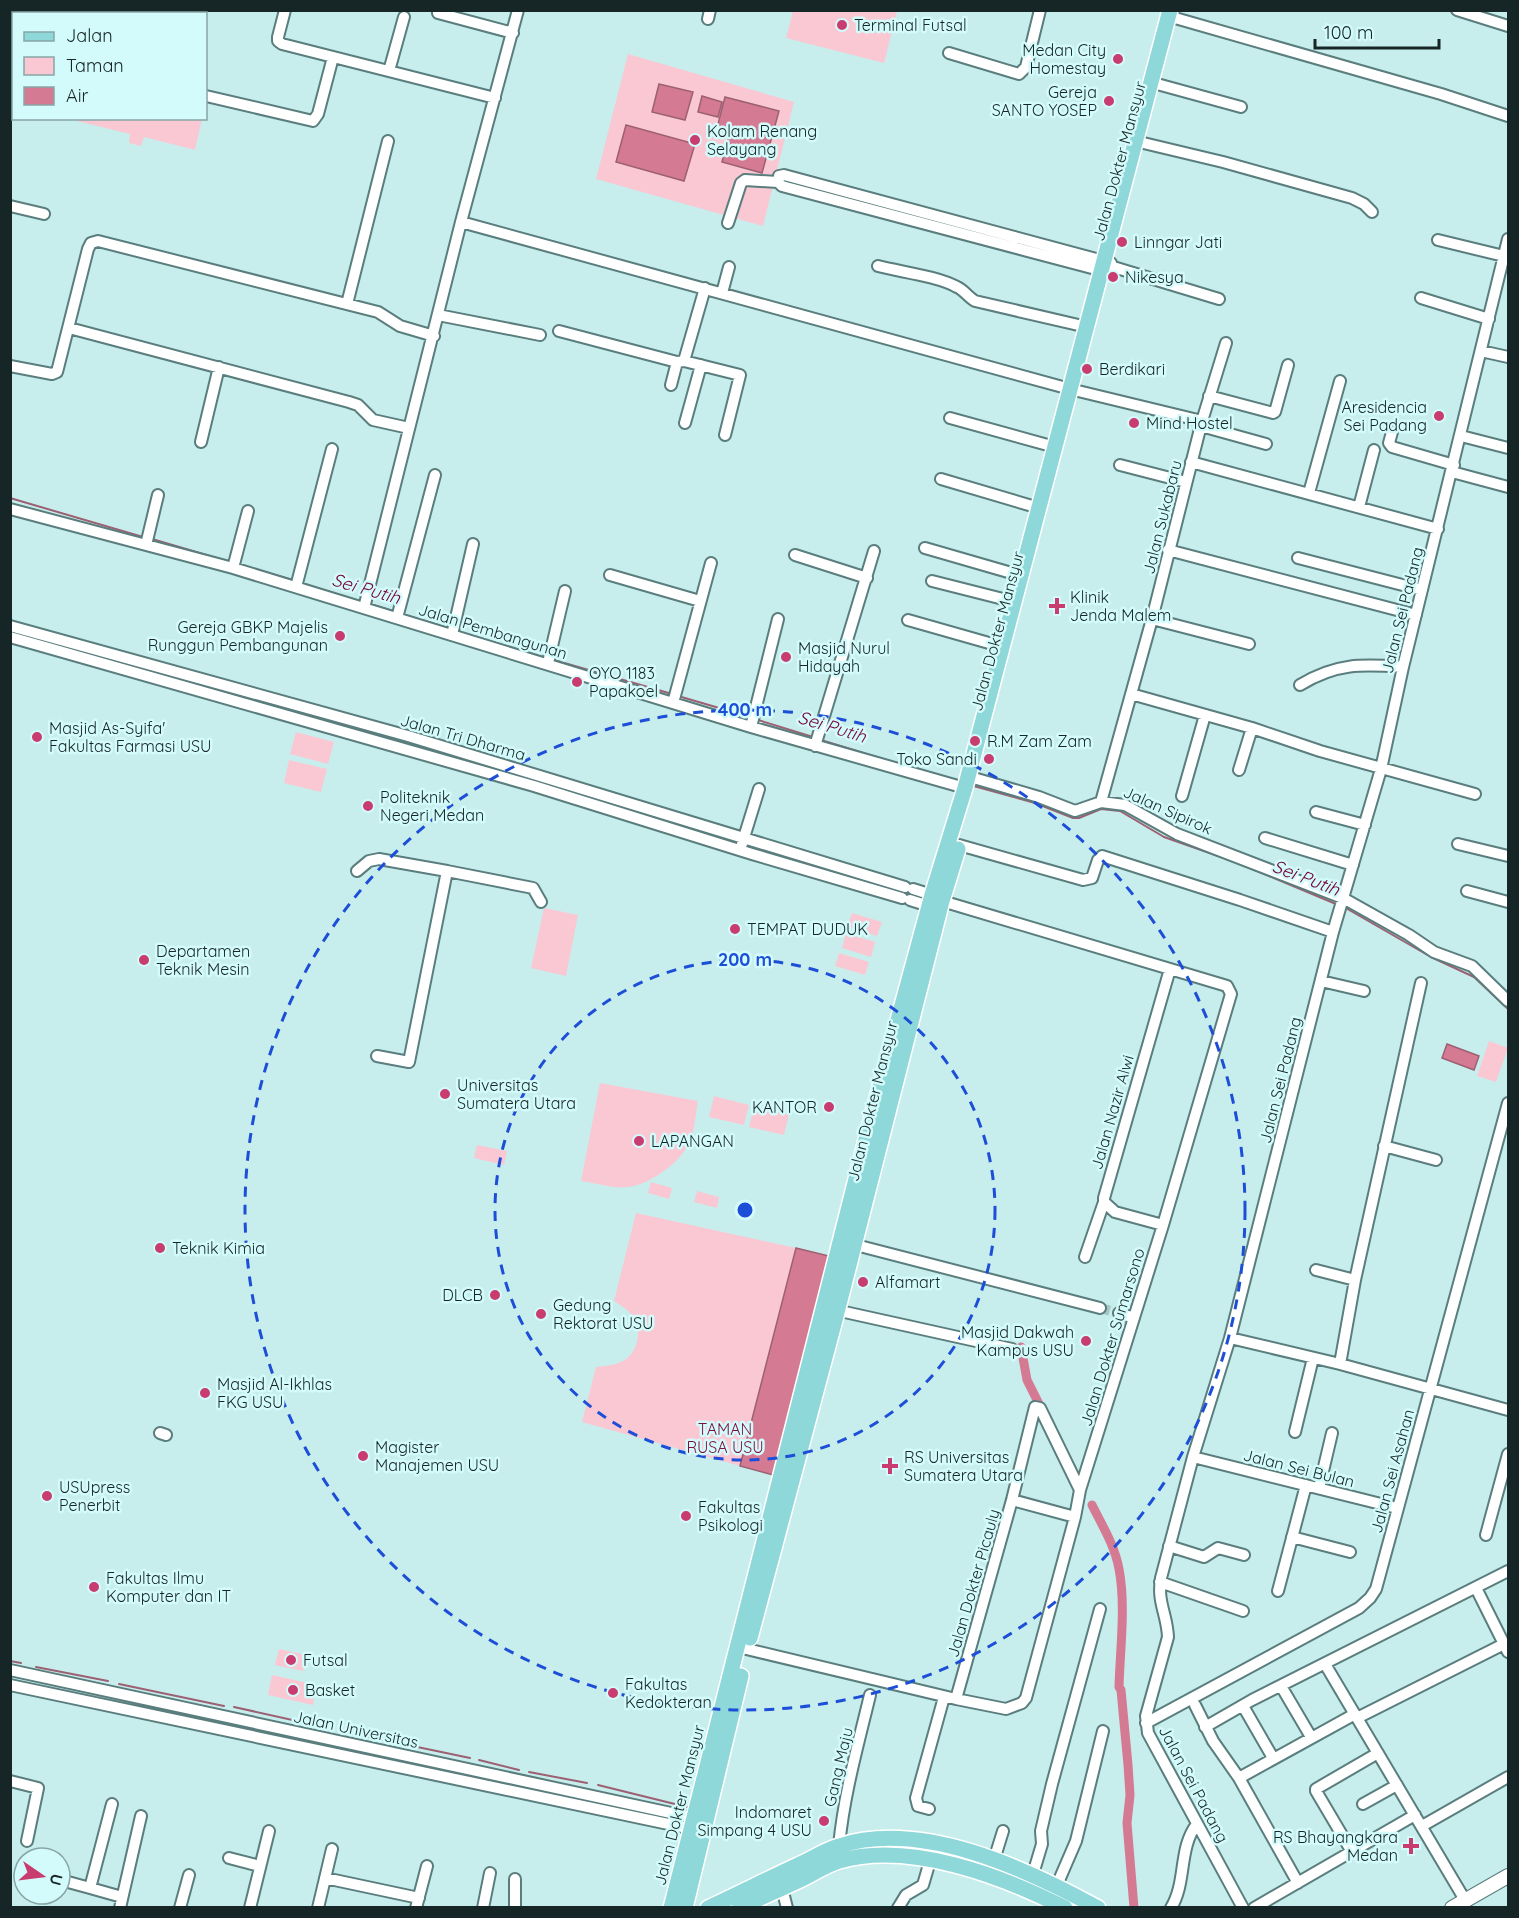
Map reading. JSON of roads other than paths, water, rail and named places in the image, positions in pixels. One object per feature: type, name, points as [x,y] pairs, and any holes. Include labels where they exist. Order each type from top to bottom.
[{"type":"main road","name":"Jalan Dokter Mansyur","points":[[1139,142],[1157,84],[1174,13]]},
{"type":"main road","name":"Jalan Dokter Mansyur","points":[[672,1908],[693,1823],[743,1648],[844,1259],[872,1116],[971,785],[1174,13]]},
{"type":"main road","name":"Jalan Dokter Mansyur","points":[[935,900],[959,845],[1002,647],[1055,447],[1074,390],[1087,327],[1107,267]]},
{"type":"main road","name":"Jalan Dokter Mansyur","points":[[685,1908],[743,1648]]},
{"type":"main road","points":[[691,1883],[713,1905],[839,1846],[881,1837],[903,1838],[927,1841],[994,1860],[1057,1885],[1098,1908]]},
{"type":"main road","points":[[739,1908],[836,1862],[880,1855],[930,1861],[976,1871],[1065,1908]]},
{"type":"main road","points":[[1050,1900],[1057,1885]]},
{"type":"main road","points":[[665,1908],[675,1892]]},
{"type":"street","points":[[285,10],[278,41],[495,98]]},
{"type":"street","points":[[365,604],[461,222],[518,10]]},
{"type":"street","points":[[949,54],[1019,74],[1026,67],[1040,10]]},
{"type":"street","points":[[1457,10],[1509,26]]},
{"type":"street","points":[[438,13],[513,33]]},
{"type":"street","points":[[1174,13],[1509,116]]},
{"type":"street","points":[[389,71],[404,17]]},
{"type":"street","points":[[207,96],[313,121],[318,114],[333,57]]},
{"type":"street","points":[[1157,84],[1241,106]]},
{"type":"street","points":[[347,304],[388,141]]},
{"type":"street","points":[[1139,142],[1223,162],[1352,198],[1364,204],[1372,212]]},
{"type":"street","points":[[728,223],[741,183],[745,180],[778,182],[779,176],[784,175],[848,197],[1219,299]]},
{"type":"street","points":[[10,206],[44,214]]},
{"type":"street","points":[[461,222],[1201,423],[1266,444]]},
{"type":"street","points":[[1438,240],[1504,256]]},
{"type":"street","name":"Jalan Sei Padang","points":[[1243,1908],[1152,1742],[1146,1723],[1168,1637],[1168,1627],[1160,1602],[1160,1582],[1193,1457],[1230,1338],[1333,932],[1381,769],[1403,667],[1509,240]]},
{"type":"street","points":[[10,366],[55,374],[57,372],[88,249],[91,243],[98,241],[382,313],[400,326],[434,336]]},
{"type":"street","points":[[878,266],[950,284],[964,291],[975,301],[1087,327]]},
{"type":"street","points":[[722,293],[729,267]]},
{"type":"street","points":[[670,385],[681,362],[705,288]]},
{"type":"street","points":[[1421,298],[1489,319]]},
{"type":"street","points":[[438,315],[540,335]]},
{"type":"street","points":[[69,328],[349,402],[358,405],[373,420],[409,428]]},
{"type":"street","points":[[559,331],[740,376],[724,435]]},
{"type":"street","name":"Jalan Sukabaru","points":[[1101,802],[1152,619],[1201,423],[1226,344]]},
{"type":"street","points":[[1481,351],[1509,357]]},
{"type":"street","points":[[685,423],[701,365]]},
{"type":"street","points":[[1209,396],[1273,414],[1288,365]]},
{"type":"street","points":[[201,442],[219,367]]},
{"type":"street","points":[[1309,493],[1340,381]]},
{"type":"street","points":[[950,418],[1055,447]]},
{"type":"street","points":[[1392,432],[1389,443],[1392,447],[1509,487]]},
{"type":"street","points":[[1461,436],[1509,448]]},
{"type":"street","points":[[297,584],[332,449]]},
{"type":"street","points":[[1359,507],[1374,450]]},
{"type":"street","points":[[1191,462],[1438,529]]},
{"type":"street","points":[[1120,465],[1186,482]]},
{"type":"street","points":[[397,615],[435,475]]},
{"type":"street","points":[[941,479],[1039,508]]},
{"type":"street","points":[[147,539],[158,495]]},
{"type":"street","name":"Jalan Pembangunan","points":[[10,509],[147,539],[971,785]]},
{"type":"street","points":[[234,565],[248,511]]},
{"type":"street","points":[[453,632],[473,544]]},
{"type":"street","points":[[926,548],[1022,576]]},
{"type":"street","points":[[1168,550],[1416,615]]},
{"type":"street","points":[[817,740],[874,551]]},
{"type":"street","points":[[795,555],[867,578]]},
{"type":"street","points":[[1298,558],[1422,590]]},
{"type":"street","points":[[675,698],[711,563]]},
{"type":"street","points":[[610,575],[700,601]]},
{"type":"street","points":[[932,581],[1015,602]]},
{"type":"street","points":[[548,660],[565,591]]},
{"type":"street","points":[[752,721],[778,619]]},
{"type":"street","points":[[1152,619],[1249,644]]},
{"type":"street","points":[[908,620],[1002,647]]},
{"type":"street","name":"Jalan Tri Dharma","points":[[10,626],[49,642],[534,786],[791,866],[935,900]]},
{"type":"street","name":"Jalan Tri Dharma","points":[[10,637],[49,642],[408,736],[795,854],[907,893]]},
{"type":"street","points":[[1300,685],[1334,668],[1403,667]]},
{"type":"street","points":[[1131,694],[1252,728],[1381,769],[1475,794]]},
{"type":"street","points":[[1182,796],[1205,715]]},
{"type":"street","points":[[1239,770],[1252,728]]},
{"type":"street","name":"Jalan Sipirok","points":[[971,785],[1032,795],[1075,811],[1101,802],[1125,804],[1178,834],[1342,903],[1408,934],[1434,952],[1472,966],[1509,1001]]},
{"type":"street","points":[[740,850],[759,789]]},
{"type":"street","points":[[1316,812],[1365,825]]},
{"type":"street","points":[[1265,838],[1353,865]]},
{"type":"street","points":[[1458,844],[1509,855]]},
{"type":"street","points":[[959,845],[1083,880],[1092,878],[1098,860],[1102,856],[1333,932]]},
{"type":"street","points":[[791,866],[795,854]]},
{"type":"street","points":[[357,871],[369,861],[379,859],[533,888],[541,902]]},
{"type":"street","points":[[377,1056],[409,1062],[447,872]]},
{"type":"street","points":[[1467,891],[1509,902]]},
{"type":"street","name":"Jalan Dokter Sumarsono","points":[[743,1648],[944,1697],[1006,1709],[1026,1698],[1075,1517],[1080,1490],[1163,1224],[1231,994],[1227,986],[935,900]]},
{"type":"street","name":"Jalan Nazir Alwi","points":[[1085,1257],[1104,1202],[1104,1192],[1170,969]]},
{"type":"street","points":[[1321,981],[1365,991]]},
{"type":"street","points":[[1340,1364],[1355,1280],[1421,983]]},
{"type":"street","name":"Jalan Sei Asahan","points":[[1146,1723],[1359,1608],[1376,1589],[1429,1388],[1509,1103]]},
{"type":"street","points":[[1384,1146],[1436,1160]]},
{"type":"street","points":[[1104,1202],[1115,1212],[1163,1224]]},
{"type":"street","points":[[848,1243],[1100,1308]]},
{"type":"street","points":[[1316,1270],[1355,1280]]},
{"type":"street","points":[[831,1309],[1012,1349]]},
{"type":"street","points":[[1119,1313],[1134,1318]]},
{"type":"street","points":[[1230,1338],[1340,1364],[1509,1410]]},
{"type":"street","points":[[1295,1432],[1313,1358]]},
{"type":"street","name":"Jalan Dokter Picauly","points":[[956,1699],[1037,1406],[1080,1490]]},
{"type":"street","points":[[1319,1488],[1332,1433]]},
{"type":"street","points":[[1486,1535],[1509,1454]]},
{"type":"street","name":"Jalan Sei Bulan","points":[[1193,1457],[1397,1508]]},
{"type":"street","points":[[1278,1591],[1306,1485]]},
{"type":"street","points":[[1012,1500],[1075,1517]]},
{"type":"street","points":[[1293,1537],[1350,1552]]},
{"type":"street","points":[[1169,1546],[1204,1557],[1218,1548],[1244,1555]]},
{"type":"street","points":[[1205,1727],[1509,1571]]},
{"type":"street","points":[[1160,1582],[1243,1611]]},
{"type":"street","points":[[1239,1778],[1311,1737],[1507,1648],[1476,1588]]},
{"type":"street","points":[[1033,1874],[1042,1844],[1041,1831],[1052,1784],[1100,1609]]},
{"type":"street","points":[[1325,1664],[1465,1900]]},
{"type":"street","name":"Jalan Universitas","points":[[10,1670],[522,1779],[693,1823]]},
{"type":"street","points":[[48,1693],[49,1680]]},
{"type":"street","name":"Jalan Universitas","points":[[10,1685],[519,1792],[693,1823]]},
{"type":"street","points":[[1281,1686],[1311,1737]]},
{"type":"street","points":[[107,1706],[110,1692]]},
{"type":"street","name":"Gang Maju","points":[[839,1846],[847,1788],[870,1695]]},
{"type":"street","points":[[929,1809],[918,1806],[916,1798],[944,1697]]},
{"type":"street","points":[[157,1716],[161,1703]]},
{"type":"street","points":[[1195,1705],[1205,1727],[1239,1778],[1298,1883]]},
{"type":"street","points":[[1243,1706],[1273,1758]]},
{"type":"street","points":[[222,1730],[226,1717]]},
{"type":"street","points":[[1057,1885],[1076,1841],[1103,1731]]},
{"type":"street","points":[[1352,1852],[1316,1791],[1318,1787],[1378,1753]]},
{"type":"street","points":[[407,1768],[410,1756]]},
{"type":"street","points":[[1422,1826],[1509,1777]]},
{"type":"street","points":[[519,1792],[522,1779]]},
{"type":"street","points":[[10,1781],[39,1788],[27,1841]]},
{"type":"street","points":[[1363,1804],[1397,1785]]},
{"type":"street","points":[[90,1888],[112,1804]]},
{"type":"street","points":[[1254,1908],[1415,1815]]},
{"type":"street","points":[[72,1883],[90,1888],[121,1902],[141,1816]]},
{"type":"street","points":[[1171,1908],[1179,1891],[1189,1836],[1197,1824]]},
{"type":"street","points":[[994,1860],[1003,1831]]},
{"type":"street","points":[[250,1908],[269,1832]]},
{"type":"street","points":[[318,1908],[332,1849]]},
{"type":"street","points":[[229,1858],[260,1866]]},
{"type":"street","points":[[898,1908],[906,1895],[923,1885],[930,1861]]},
{"type":"street","points":[[325,1878],[417,1903],[427,1866]]},
{"type":"street","points":[[483,1908],[490,1873]]},
{"type":"street","points":[[180,1908],[189,1875]]},
{"type":"street","points":[[1452,1908],[1509,1876]]},
{"type":"street","points":[[515,1879],[515,1908]]},
{"type":"street","points":[[782,1888],[787,1908]]},
{"type":"water","points":[[659,84],[693,92],[685,120],[652,112]]},
{"type":"water","points":[[702,96],[722,102],[718,117],[698,112]]},
{"type":"water","points":[[725,97],[779,111],[762,173],[722,162],[730,132],[717,128]]},
{"type":"water","points":[[626,125],[695,144],[684,181],[616,162]]},
{"type":"water","points":[[1447,1044],[1479,1056],[1474,1070],[1442,1058]]},
{"type":"water","points":[[796,1248],[837,1258],[781,1477],[740,1466]]},
{"type":"waterway","name":"Sei Putih","points":[[10,498],[143,537]]},
{"type":"waterway","name":"Sei Putih","points":[[152,539],[227,561]]},
{"type":"waterway","name":"Sei Putih","points":[[247,567],[293,580]]},
{"type":"waterway","name":"Sei Putih","points":[[301,583],[362,602]]},
{"type":"waterway","name":"Sei Putih","points":[[370,604],[396,612]]},
{"type":"waterway","name":"Sei Putih","points":[[402,614],[451,629]]},
{"type":"waterway","name":"Sei Putih","points":[[456,631],[545,658]]},
{"type":"waterway","name":"Sei Putih","points":[[554,660],[672,694]]},
{"type":"waterway","name":"Sei Putih","points":[[678,696],[750,717]]},
{"type":"waterway","name":"Sei Putih","points":[[755,719],[813,737]]},
{"type":"waterway","name":"Sei Putih","points":[[821,740],[916,769]]},
{"type":"waterway","name":"Sei Putih","points":[[970,785],[1035,803],[1073,818],[1079,818],[1101,809],[1120,811],[1164,837],[1238,863],[1336,904]]},
{"type":"waterway","name":"Sei Putih","points":[[1344,907],[1431,957],[1474,977],[1508,1009]]},
{"type":"waterway","points":[[1021,1347],[1027,1380],[1043,1412]]},
{"type":"waterway","points":[[1092,1505],[1114,1552],[1121,1583],[1119,1687],[1128,1765],[1130,1795],[1127,1823],[1134,1908]]},
{"type":"waterway","points":[[10,1661],[21,1663]]},
{"type":"waterway","points":[[36,1667],[108,1681]]},
{"type":"waterway","points":[[119,1684],[224,1706]]},
{"type":"waterway","points":[[234,1707],[333,1729]]},
{"type":"waterway","points":[[341,1731],[470,1758]]},
{"type":"waterway","points":[[479,1760],[519,1770]]},
{"type":"waterway","points":[[529,1772],[587,1783]]},
{"type":"waterway","points":[[598,1785],[691,1808]]},
{"type":"tunnel","points":[[1100,1308],[1119,1313]]},
{"type":"place","name":"Terminal Futsal","points":[[842,25]]},
{"type":"place","name":"Medan City Homestay","points":[[1118,59]]},
{"type":"place","name":"Gereja SANTO YOSEP","points":[[1109,101]]},
{"type":"place","name":"Kolam Renang Selayang","points":[[695,140]]},
{"type":"place","name":"Linngar Jati","points":[[1122,242]]},
{"type":"place","name":"Nikesya","points":[[1113,277]]},
{"type":"place","name":"Berdikari","points":[[1087,369]]},
{"type":"place","name":"Aresidencia Sei Padang","points":[[1439,416]]},
{"type":"place","name":"Mind Hostel","points":[[1134,423]]},
{"type":"place","name":"Klinik Jenda Malem","points":[[1057,606]]},
{"type":"place","name":"Gereja GBKP Majelis Runggun Pembangunan","points":[[340,636]]},
{"type":"place","name":"Masjid Nurul Hidayah","points":[[786,657]]},
{"type":"place","name":"OYO 1183 Papakoel","points":[[577,682]]},
{"type":"place","name":"Masjid As-Syifa' Fakultas Farmasi USU","points":[[37,737]]},
{"type":"place","name":"R.M Zam Zam","points":[[975,741]]},
{"type":"place","name":"Toko Sandi","points":[[989,759]]},
{"type":"place","name":"Politeknik Negeri Medan","points":[[368,806]]},
{"type":"place","name":"TEMPAT DUDUK","points":[[735,929]]},
{"type":"place","name":"Departamen Teknik Mesin","points":[[144,960]]},
{"type":"place","name":"Universitas Sumatera Utara","points":[[445,1094]]},
{"type":"place","name":"KANTOR","points":[[829,1107]]},
{"type":"place","name":"LAPANGAN","points":[[639,1141]]},
{"type":"place","name":"Teknik Kimia","points":[[160,1248]]},
{"type":"place","name":"Alfamart","points":[[863,1282]]},
{"type":"place","name":"DLCB","points":[[495,1295]]},
{"type":"place","name":"Gedung Rektorat USU","points":[[541,1314]]},
{"type":"place","name":"Masjid Dakwah Kampus USU","points":[[1086,1341]]},
{"type":"place","name":"Masjid Al-Ikhlas FKG USU","points":[[205,1393]]},
{"type":"place","name":"Magister Manajemen USU","points":[[363,1456]]},
{"type":"place","name":"RS Universitas Sumatera Utara","points":[[890,1466]]},
{"type":"place","name":"USUpress Penerbit","points":[[47,1496]]},
{"type":"place","name":"Fakultas Psikologi","points":[[686,1516]]},
{"type":"place","name":"Fakultas Ilmu Komputer dan IT","points":[[94,1587]]},
{"type":"place","name":"Futsal","points":[[291,1660]]},
{"type":"place","name":"Basket","points":[[293,1690]]},
{"type":"place","name":"Fakultas Kedokteran","points":[[613,1693]]},
{"type":"place","name":"Indomaret Simpang 4 USU","points":[[824,1821]]},
{"type":"place","name":"RS Bhayangkara Medan","points":[[1411,1846]]},
{"type":"park label","name":"TAMAN RUSA USU","points":[[725,1438]]}]
